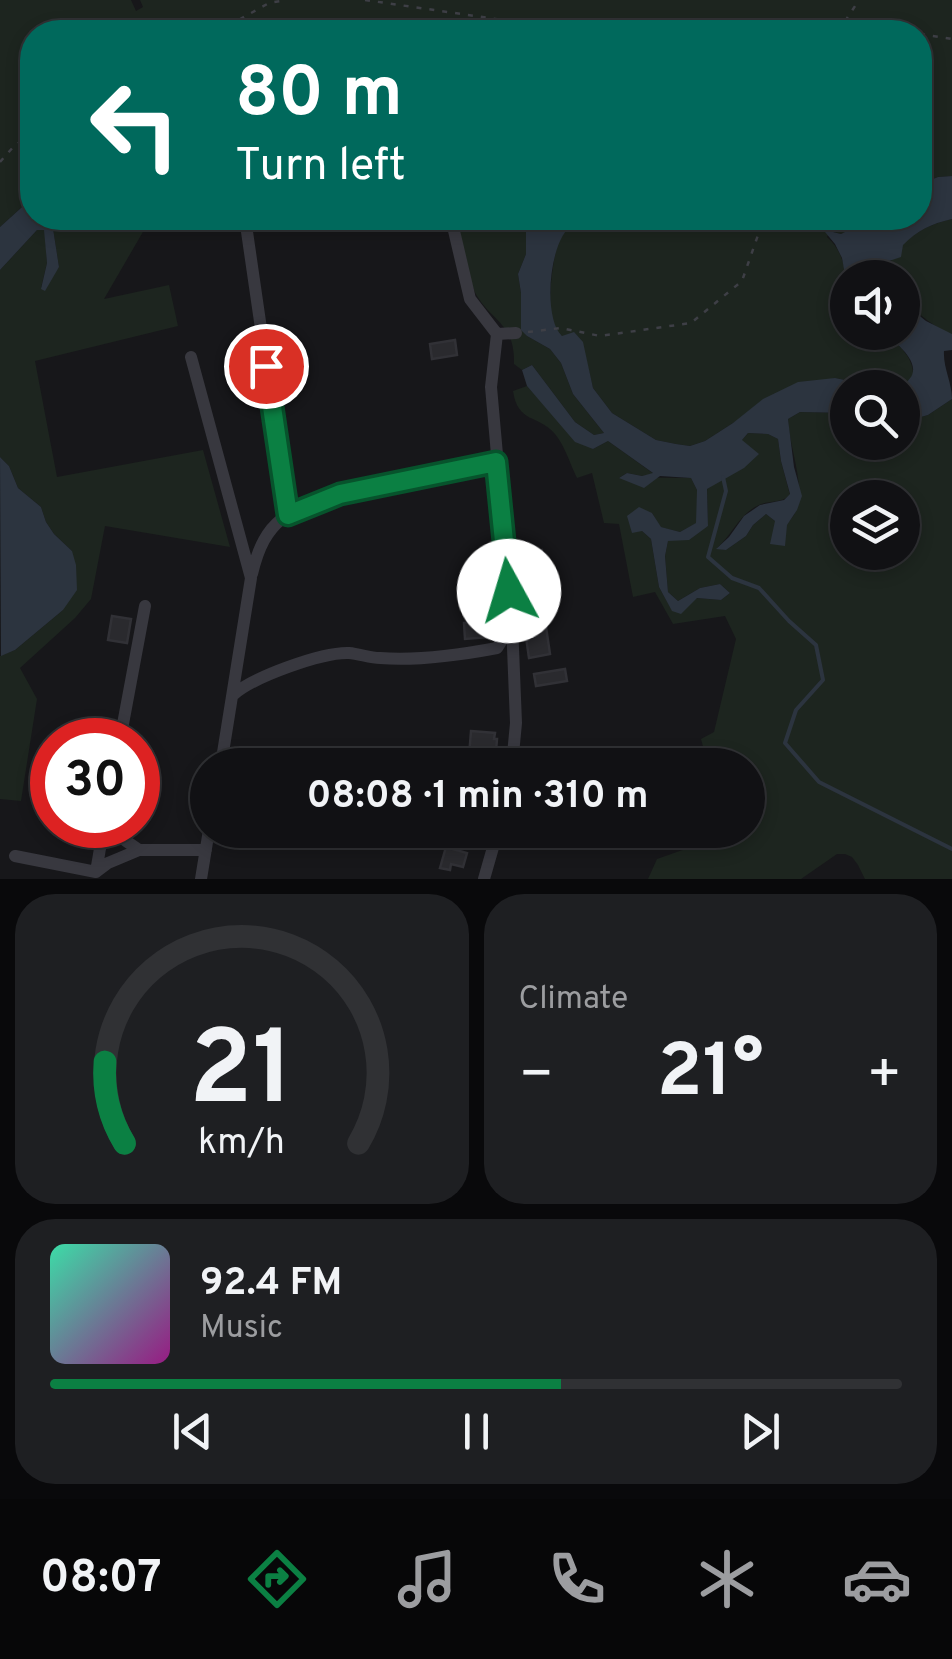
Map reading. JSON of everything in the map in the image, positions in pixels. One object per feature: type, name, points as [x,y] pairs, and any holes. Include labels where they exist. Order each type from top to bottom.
[{"type":"street","points":[[247,230],[288,515]]},
{"type":"street","points":[[453,230],[470,298],[497,334],[491,387],[512,624],[514,748]]},
{"type":"street","points":[[497,334],[516,333]]},
{"type":"street","points":[[191,358],[252,578]]},
{"type":"street","points":[[224,748],[252,578],[258,550],[268,531],[288,515],[340,494],[496,462]]},
{"type":"street","points":[[124,718],[145,606]]},
{"type":"street","points":[[233,695],[253,682],[327,654],[424,658],[497,648],[512,624]]},
{"type":"street","points":[[95,875],[100,848]]},
{"type":"street","points":[[484,879],[493,848]]},
{"type":"street","points":[[95,875],[108,863],[139,850],[206,850],[201,879]]},
{"type":"street","points":[[16,856],[95,875]]},
{"type":"path","points":[[239,20],[270,3],[287,0]]},
{"type":"path","points":[[366,0],[504,20]]},
{"type":"path","points":[[0,162],[20,142]]},
{"type":"path","points":[[516,333],[561,328],[600,336],[692,324],[742,281],[760,230]]},
{"type":"shaded area","points":[[0,0],[131,0],[136,11],[143,7],[140,0],[952,0],[952,176],[932,179],[932,20],[20,20],[20,209],[0,227]]},
{"type":"shaded area","points":[[952,219],[952,334],[920,315],[920,260],[892,260],[911,237],[932,230],[932,225]]},
{"type":"shaded area","points":[[37,230],[45,230],[47,263],[41,288],[59,267],[53,230],[144,230],[104,299],[169,285],[178,326],[35,361],[57,477],[203,450],[230,547],[105,526],[91,599],[20,668],[37,699],[34,718],[30,718],[21,801],[0,799],[0,656],[15,650],[63,610],[72,551],[54,534],[41,507],[18,488],[9,466],[0,457],[0,270]]},
{"type":"shaded area","points":[[460,230],[526,230],[526,254],[518,274],[521,329],[550,349],[561,363],[573,394],[604,433],[594,435],[575,422],[532,365],[522,370],[514,364],[511,340],[483,305],[468,270]]},
{"type":"shaded area","points":[[566,230],[846,230],[841,234],[830,231],[827,237],[842,260],[830,260],[830,350],[902,350],[913,370],[830,370],[830,380],[733,423],[705,441],[690,446],[656,440],[612,413],[593,388],[582,342],[554,329],[550,298],[560,238]]},
{"type":"shaded area","points":[[527,386],[593,449],[608,441],[654,474],[627,473],[619,478],[691,478],[697,490],[697,523],[680,532],[660,527],[652,513],[642,531],[651,539],[659,587],[672,610],[697,598],[721,600],[730,593],[720,584],[700,588],[678,601],[668,592],[665,556],[668,541],[708,526],[707,489],[758,454],[741,441],[748,433],[778,439],[790,495],[752,509],[717,548],[726,550],[766,514],[786,525],[795,513],[799,490],[788,419],[800,412],[830,413],[830,460],[920,460],[920,417],[952,399],[952,879],[865,879],[852,857],[837,854],[801,879],[648,879],[657,859],[688,848],[765,848],[765,748],[703,748],[701,739],[714,732],[736,639],[725,616],[673,624],[655,592],[633,597],[619,524],[604,523],[592,473],[577,478],[559,439],[549,428],[524,414],[513,391]]},
{"type":"water","points":[[952,176],[952,219],[932,225],[932,179]]},
{"type":"water","points":[[20,209],[20,230],[37,230],[0,270],[0,227]]},
{"type":"water","points":[[44,230],[53,230],[59,267],[45,291],[41,289],[47,263]]},
{"type":"water","points":[[526,230],[567,230],[559,244],[551,278],[556,327],[562,336],[574,332],[583,342],[593,388],[612,413],[656,440],[690,446],[705,441],[763,399],[798,382],[830,379],[830,413],[800,412],[788,419],[802,496],[787,525],[785,546],[770,544],[775,521],[766,514],[726,550],[716,549],[744,516],[760,505],[784,500],[790,494],[778,439],[748,433],[742,440],[759,454],[744,468],[707,489],[708,526],[689,540],[668,541],[668,592],[678,601],[700,588],[720,584],[730,593],[721,600],[697,598],[681,614],[672,611],[659,587],[651,539],[642,531],[632,533],[627,516],[639,507],[652,513],[661,527],[680,532],[696,523],[697,490],[691,478],[660,476],[644,488],[619,478],[627,473],[653,473],[608,441],[593,449],[575,442],[527,386],[522,370],[532,365],[575,422],[594,435],[604,433],[573,394],[561,363],[550,349],[521,330],[518,274],[526,254]]},
{"type":"water","points":[[845,230],[922,230],[903,245],[901,257],[892,260],[842,260],[825,232],[841,234]]},
{"type":"water","points":[[920,316],[952,334],[952,350],[944,351],[952,399],[928,415],[920,417],[920,370],[913,370],[905,352],[920,350]]},
{"type":"water","points":[[0,457],[9,466],[18,488],[41,507],[54,534],[72,551],[77,590],[63,610],[15,650],[1,656]]},
{"type":"building","points":[[455,340],[457,355],[432,359],[430,344]]},
{"type":"building","points":[[542,550],[545,567],[525,571],[521,554]]},
{"type":"building","points":[[490,574],[492,588],[462,592],[460,578]]},
{"type":"building","points":[[112,616],[131,619],[127,643],[108,640]]},
{"type":"building","points":[[488,621],[489,637],[465,639],[464,623]]},
{"type":"building","points":[[546,627],[550,654],[529,658],[525,630]]},
{"type":"building","points":[[565,669],[567,681],[536,686],[534,674]]},
{"type":"building","points":[[471,731],[495,733],[496,748],[470,748]]},
{"type":"building","points":[[446,848],[467,853],[463,867],[451,864],[450,870],[440,868]]},
{"type":"waterway","points":[[723,477],[726,491],[708,557],[732,578],[759,588],[816,645],[823,680],[796,710],[785,743],[819,782],[952,849]]},
{"type":"route","points":[[266,366],[288,515],[340,494],[496,462],[509,591]]}]
